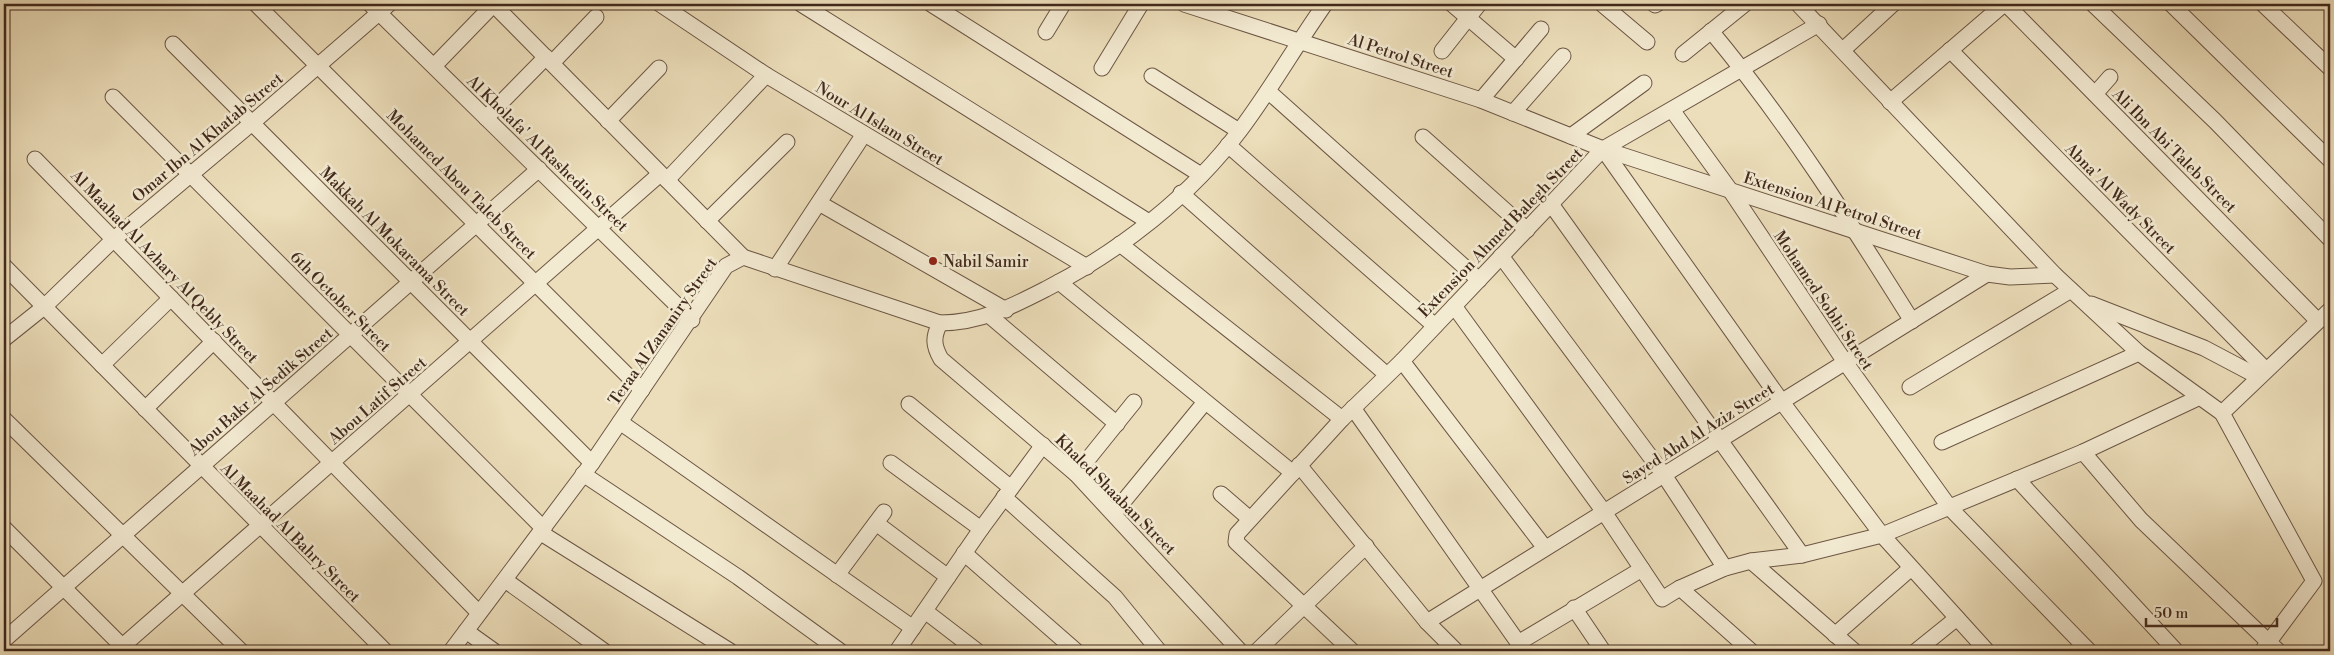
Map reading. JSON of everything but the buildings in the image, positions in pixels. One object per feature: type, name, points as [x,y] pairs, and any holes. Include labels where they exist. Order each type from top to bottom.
[{"type":"street","name":"Mohamed Abou Taleb Street","points":[[256,4],[642,390]]},
{"type":"street","name":"Nour Al Islam Street","points":[[660,4],[766,75],[1086,267]]},
{"type":"street","points":[[801,4],[1149,222]]},
{"type":"street","points":[[931,4],[1201,174]]},
{"type":"street","points":[[1046,32],[1063,4]]},
{"type":"street","points":[[1102,68],[1141,4]]},
{"type":"street","name":"Al Petrol Street","points":[[1184,4],[1481,100],[1603,150]]},
{"type":"street","name":"Teraa Al Zananiry Street","points":[[451,651],[588,469],[692,320],[726,266],[742,257],[940,323],[961,323],[1006,310],[1086,267],[1149,222],[1181,194],[1240,131],[1325,4]]},
{"type":"street","points":[[1452,4],[1516,59]]},
{"type":"street","points":[[1442,51],[1479,4]]},
{"type":"street","points":[[1602,4],[1647,42]]},
{"type":"street","points":[[1683,54],[1745,4]]},
{"type":"street","points":[[1798,4],[2071,290],[2139,353],[2222,413],[2314,581],[2269,649],[2141,520],[2083,452]]},
{"type":"street","points":[[1843,50],[1893,4]]},
{"type":"street","points":[[1890,102],[2005,4]]},
{"type":"street","name":"Ali Ibn Abi Taleb Street","points":[[2005,4],[2318,321]]},
{"type":"street","points":[[2093,4],[2215,121],[2330,239]]},
{"type":"street","points":[[2170,4],[2330,160]]},
{"type":"street","points":[[434,66],[498,5],[608,121],[742,257]]},
{"type":"street","name":"Omar Ibn Al Khatab Street","points":[[4,339],[44,306],[114,239],[319,65],[379,7]]},
{"type":"street","name":"Al Kholafa' Al Rashedin Street","points":[[379,7],[434,66],[692,320]]},
{"type":"street","points":[[2273,7],[2330,68]]},
{"type":"street","points":[[486,118],[596,17]]},
{"type":"street","name":"Extension Ahmed Balegh Street","points":[[1302,606],[1236,542],[1237,534],[1250,519],[1342,419],[1435,326],[1603,150],[1819,24]]},
{"type":"street","points":[[1481,100],[1541,29]]},
{"type":"street","points":[[1710,32],[1741,68],[1856,231],[1912,320]]},
{"type":"street","name":"Makkah Al Mokarama Street","points":[[173,44],[470,341],[588,469]]},
{"type":"street","name":"Abna' Al Wady Street","points":[[1950,50],[2263,374]]},
{"type":"street","points":[[1513,112],[1563,56]]},
{"type":"street","points":[[608,121],[658,68]]},
{"type":"street","name":"Abou Latif Street","points":[[122,650],[183,593],[599,228],[664,177],[766,75]]},
{"type":"street","points":[[1152,76],[1240,131]]},
{"type":"street","points":[[2095,94],[2110,77]]},
{"type":"street","points":[[1572,136],[1644,83]]},
{"type":"street","points":[[1268,91],[1478,280]]},
{"type":"street","name":"6th October Street","points":[[113,97],[410,394],[542,531],[730,651]]},
{"type":"street","name":"Mohamed Sobhi Street","points":[[1672,110],[1730,190],[1845,362],[1950,508]]},
{"type":"street","points":[[775,269],[864,134]]},
{"type":"street","points":[[1422,137],[1527,230]]},
{"type":"street","points":[[707,222],[788,142]]},
{"type":"street","points":[[1228,145],[1435,326]]},
{"type":"street","points":[[1603,150],[1782,402],[1882,535],[1987,651]]},
{"type":"street","name":"Extension Al Petrol Street","points":[[1603,150],[1988,274],[2018,277],[2056,275]]},
{"type":"street","name":"Al Maahad Al Azhary Al Qebly Street","points":[[36,159],[479,613]]},
{"type":"street","name":"Abou Bakr Al Sedik Street","points":[[4,640],[539,169]]},
{"type":"street","points":[[1181,194],[1387,375]]},
{"type":"street","points":[[819,203],[1006,310]]},
{"type":"street","points":[[1551,204],[1802,555]]},
{"type":"street","points":[[1120,244],[1342,419]]},
{"type":"street","points":[[1501,256],[1664,475],[1725,568]]},
{"type":"street","name":"Al Maahad Al Bahry Street","points":[[4,266],[385,651]]},
{"type":"street","name":"Sayed Abd Al Aziz Street","points":[[1427,622],[1988,274]]},
{"type":"street","points":[[1059,282],[1205,402],[1296,469],[1366,546],[1427,622],[1456,651]]},
{"type":"street","points":[[1910,387],[2071,290]]},
{"type":"street","points":[[102,365],[171,298]]},
{"type":"street","points":[[2084,301],[2204,348],[2263,374]]},
{"type":"street","points":[[1454,306],[1604,512],[1662,599],[1680,588],[1725,568],[1751,561],[1802,555],[1882,535],[2083,452],[2200,396]]},
{"type":"street","points":[[2222,413],[2330,310]]},
{"type":"street","points":[[990,316],[1117,424]]},
{"type":"street","name":"Khaled Shaaban Street","points":[[940,323],[934,334],[934,348],[941,359],[1076,474],[1240,651]]},
{"type":"street","points":[[145,409],[214,341]]},
{"type":"street","points":[[1942,442],[2139,353]]},
{"type":"street","points":[[1402,360],[1545,548]]},
{"type":"street","points":[[1076,474],[1134,402]]},
{"type":"street","points":[[1114,513],[1205,402]]},
{"type":"street","points":[[909,404],[1008,492],[1115,597],[1159,651]]},
{"type":"street","points":[[1353,408],[1521,647],[1574,608],[1642,569]]},
{"type":"street","points":[[4,418],[122,536],[242,651]]},
{"type":"street","points":[[620,422],[912,628]]},
{"type":"street","points":[[897,651],[964,553],[1043,444]]},
{"type":"street","points":[[891,463],[981,529]]},
{"type":"street","points":[[588,469],[840,651]]},
{"type":"street","points":[[2017,480],[2176,651]]},
{"type":"street","points":[[1221,494],[1250,519]]},
{"type":"street","points":[[1950,508],[2089,651]]},
{"type":"street","points":[[837,575],[880,518],[948,577]]},
{"type":"street","points":[[4,528],[122,650]]},
{"type":"street","points":[[1257,651],[1366,546]]},
{"type":"street","points":[[964,553],[1076,651]]},
{"type":"street","points":[[1751,561],[1854,651]]},
{"type":"street","points":[[1835,635],[1911,568]]},
{"type":"street","points":[[505,580],[604,651]]},
{"type":"street","points":[[1680,588],[1751,651]]},
{"type":"street","points":[[1302,606],[1352,651]]},
{"type":"street","points":[[1574,608],[1603,651]]},
{"type":"street","points":[[925,610],[977,651]]},
{"type":"street","points":[[1916,651],[1957,618]]},
{"type":"street","points":[[466,631],[494,651]]},
{"type":"place","name":"Nabil Samir","points":[[933,261]]}]
